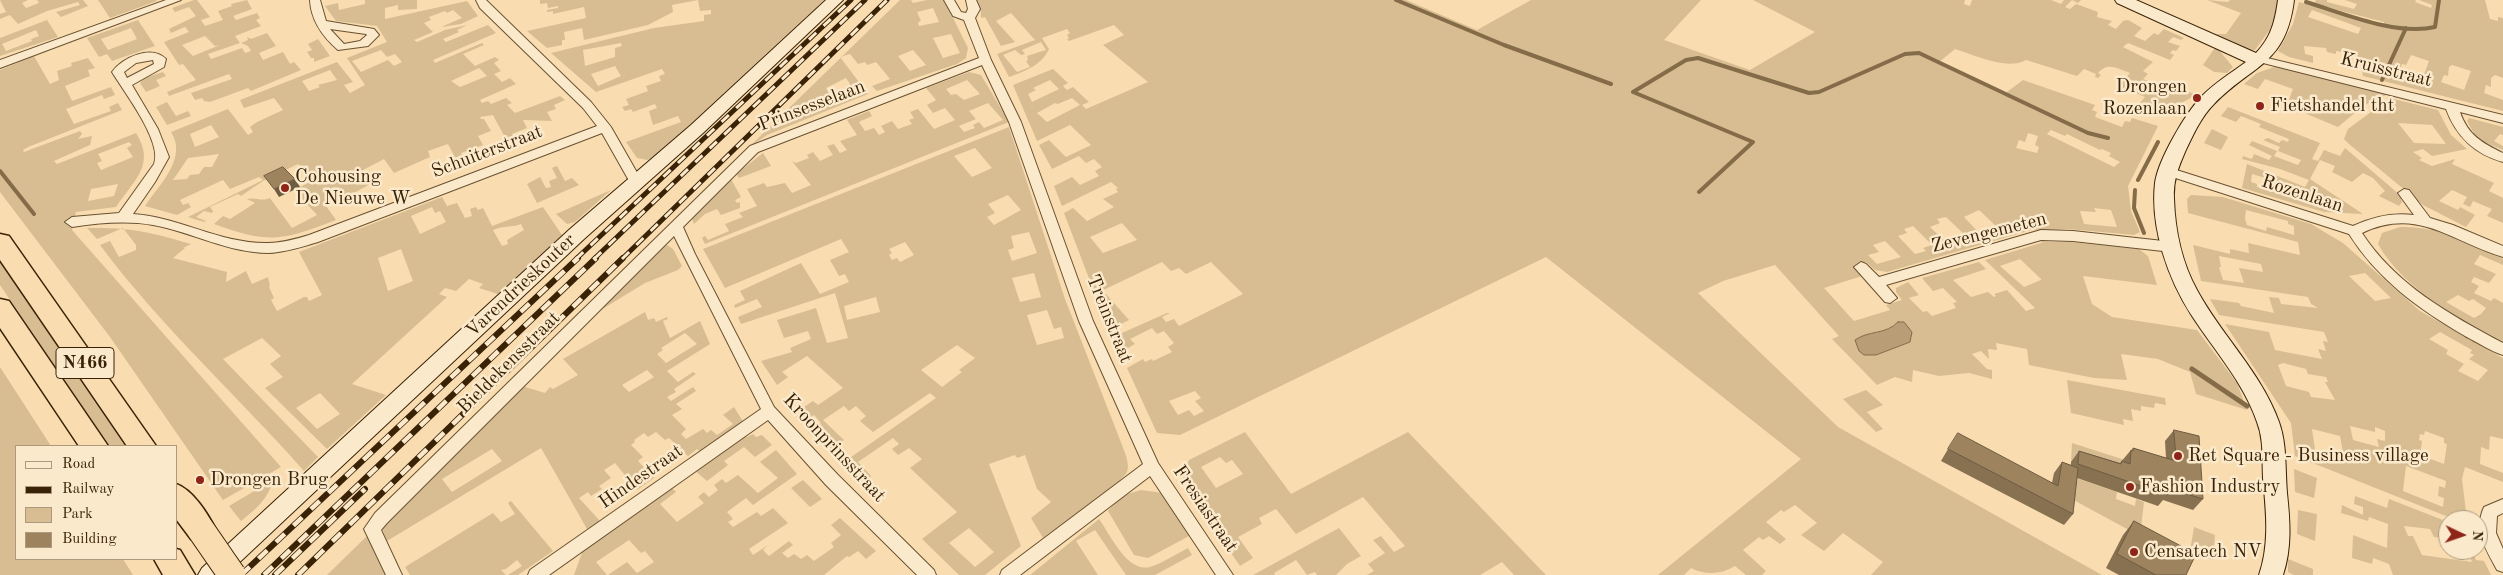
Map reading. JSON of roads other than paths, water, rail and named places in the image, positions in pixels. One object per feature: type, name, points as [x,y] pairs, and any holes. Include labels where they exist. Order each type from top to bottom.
[{"type":"highway","name":"N466","points":[[0,242],[141,445]]},
{"type":"highway","name":"N466","points":[[0,308],[93,445]]},
{"type":"highway","points":[[178,499],[232,575]]},
{"type":"highway","points":[[170,560],[180,575]]},
{"type":"street","points":[[0,64],[176,0]]},
{"type":"street","points":[[315,0],[315,10],[322,24]]},
{"type":"street","points":[[481,0],[484,6],[587,105],[605,127],[637,183]]},
{"type":"street","name":"Varendrieskouter","points":[[210,575],[577,234],[637,183],[835,0]]},
{"type":"street","name":"Treinstraat","points":[[949,0],[957,14],[971,9],[985,60],[1015,122],[1086,320],[1152,466]]},
{"type":"street","points":[[2122,0],[2246,57],[2259,59]]},
{"type":"street","points":[[2271,575],[2276,564],[2277,546],[2274,463],[2276,452],[2271,431],[2256,398],[2186,289],[2172,247],[2164,186],[2167,171],[2186,131],[2201,107],[2213,95],[2259,59],[2271,45],[2282,27],[2286,0]]},
{"type":"street","name":"Kruisstraat","points":[[2259,59],[2503,119]]},
{"type":"street","name":"Prinsesselaan","points":[[676,226],[754,149],[985,60]]},
{"type":"street","points":[[122,218],[160,163],[164,151],[125,84]]},
{"type":"street","points":[[2451,105],[2459,129],[2466,139],[2503,158]]},
{"type":"street","name":"Schuiterstraat","points":[[72,222],[122,218],[167,224],[252,247],[264,248],[295,244],[605,127]]},
{"type":"street","name":"Rozenlaan","points":[[2167,171],[2354,232],[2366,224],[2389,220],[2425,221],[2458,230],[2503,252]]},
{"type":"street","points":[[2404,193],[2425,221]]},
{"type":"street","name":"Kroonprinsstraat","points":[[676,226],[688,254],[769,411],[832,480],[928,575]]},
{"type":"street","name":"Bieldekensstraat","points":[[394,575],[372,530],[380,518],[676,226]]},
{"type":"street","points":[[2354,232],[2368,253],[2422,302],[2458,326],[2503,350]]},
{"type":"street","name":"Zevengemeten","points":[[1876,283],[2041,235],[2073,236],[2172,247]]},
{"type":"street","points":[[1861,267],[1890,298]]},
{"type":"street","name":"Hindestraat","points":[[543,573],[769,411]]},
{"type":"street","points":[[1008,575],[1152,466]]},
{"type":"street","name":"Fresiastraat","points":[[1152,466],[1226,575]]},
{"type":"street","points":[[2503,506],[2490,512],[2485,523],[2486,531],[2503,565]]},
{"type":"waterway","points":[[1396,0],[1504,45],[1611,84]]},
{"type":"waterway","points":[[2406,28],[2435,27],[2439,0]]},
{"type":"waterway","points":[[2306,2],[2370,22],[2406,28]]},
{"type":"waterway","points":[[2382,80],[2406,28]]},
{"type":"waterway","points":[[1699,192],[1753,142],[1633,92],[1686,60],[1698,58],[1809,93],[1819,92],[1905,54],[1919,53],[2088,133],[2108,138]]},
{"type":"waterway","points":[[2138,180],[2158,142]]},
{"type":"waterway","points":[[0,171],[34,214]]},
{"type":"waterway","points":[[2135,190],[2134,208],[2144,233]]},
{"type":"waterway","points":[[2192,369],[2247,406]]},
{"type":"railway","points":[[576,259],[851,0]]},
{"type":"railway","points":[[594,259],[865,0]]},
{"type":"railway","points":[[622,259],[887,0]]},
{"type":"railway","points":[[241,575],[578,258]]},
{"type":"railway","points":[[264,575],[596,258]]},
{"type":"railway","points":[[298,575],[623,258]]},
{"type":"railway","points":[[275,575],[365,489]]},
{"type":"place","name":"Drongen Rozenlaan","points":[[2197,98]]},
{"type":"place","name":"Fietshandel tht","points":[[2260,106]]},
{"type":"place","name":"Cohousing De Nieuwe W","points":[[285,188]]},
{"type":"place","name":"Ret Square - Business village","points":[[2178,456]]},
{"type":"place","name":"Drongen Brug","points":[[200,480]]},
{"type":"place","name":"Fashion Industry","points":[[2130,487]]},
{"type":"place","name":"Censatech NV","points":[[2134,552]]}]
